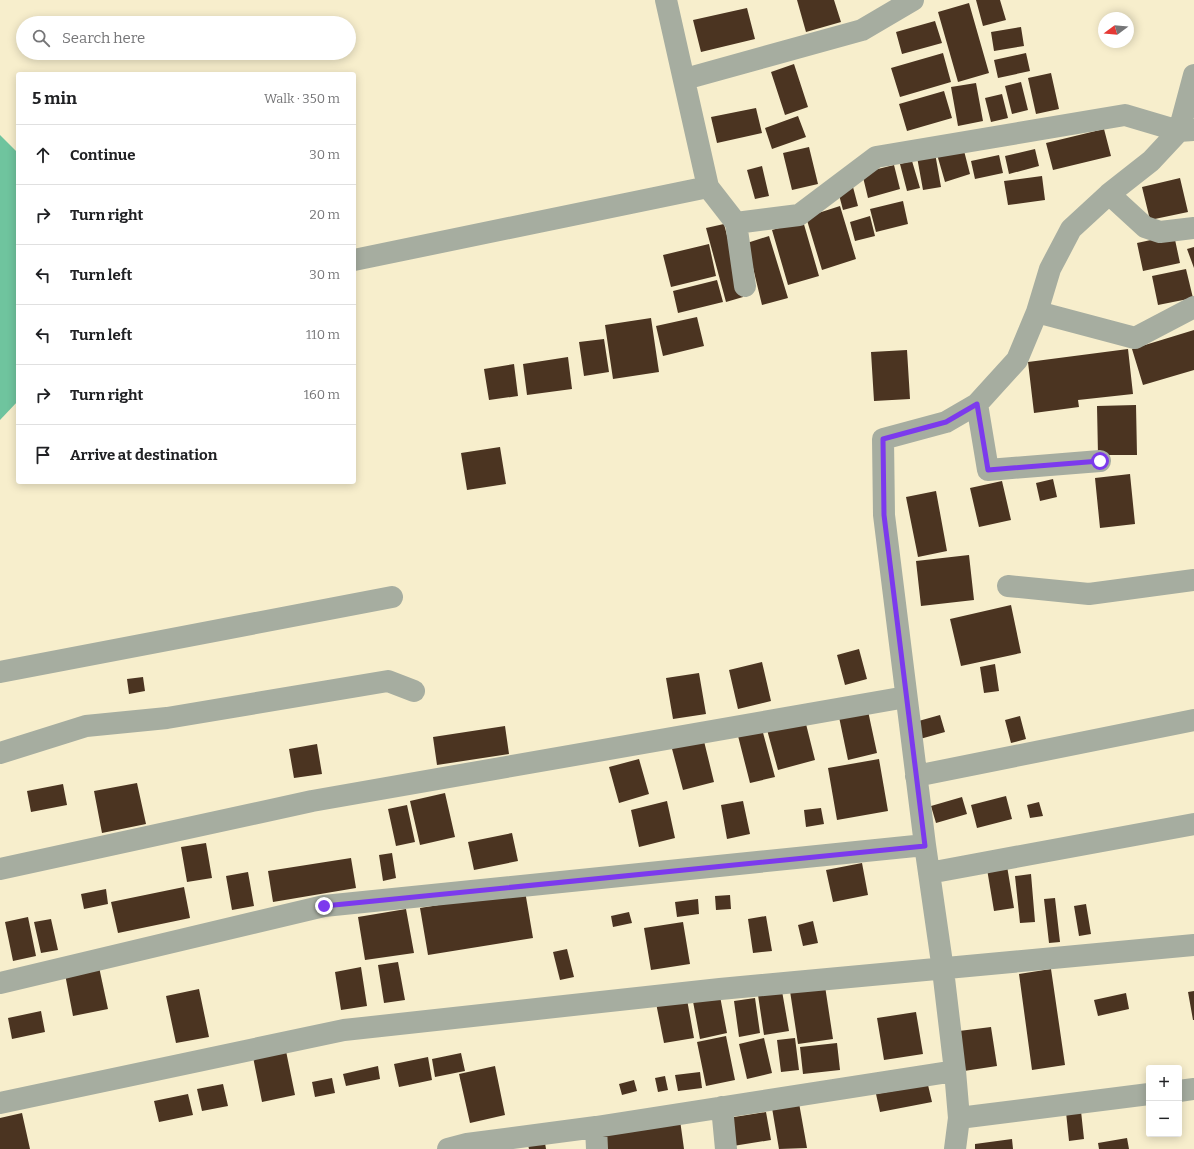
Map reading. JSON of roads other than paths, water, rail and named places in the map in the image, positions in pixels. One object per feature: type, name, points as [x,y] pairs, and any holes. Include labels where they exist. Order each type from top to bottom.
[{"type":"street","points":[[666,0],[685,79],[708,187],[736,223],[745,286]]},
{"type":"street","points":[[685,79],[862,30],[914,0]]},
{"type":"street","points":[[955,1149],[959,1118],[943,970],[906,697],[875,506],[883,439],[946,422],[977,404],[1017,360],[1037,312],[1050,269],[1071,229],[1109,194],[1151,162],[1187,130],[1194,75]]},
{"type":"street","points":[[736,223],[799,215],[876,158],[1125,115],[1187,130]]},
{"type":"street","points":[[356,260],[708,187]]},
{"type":"street","points":[[1109,194],[1144,226],[1160,232],[1194,228]]},
{"type":"street","points":[[1037,312],[1135,338],[1194,306]]},
{"type":"street","points":[[977,404],[988,470],[1100,461]]},
{"type":"street","points":[[1008,586],[1089,594],[1194,580]]},
{"type":"street","points":[[0,672],[392,597]]},
{"type":"street","points":[[0,753],[86,726],[167,718],[388,681],[414,691]]},
{"type":"street","points":[[0,869],[312,801],[906,697]]},
{"type":"street","points":[[916,776],[1194,720]]},
{"type":"street","points":[[929,873],[1194,824]]},
{"type":"street","points":[[0,984],[324,906],[925,846]]},
{"type":"street","points":[[0,1103],[344,1030],[720,989],[943,970],[1194,945]]},
{"type":"street","points":[[461,1147],[954,1070]]},
{"type":"street","points":[[1182,1090],[1194,1089]]},
{"type":"street","points":[[959,1118],[1146,1094]]},
{"type":"street","points":[[722,1107],[726,1149]]},
{"type":"street","points":[[596,1127],[597,1149]]}]
